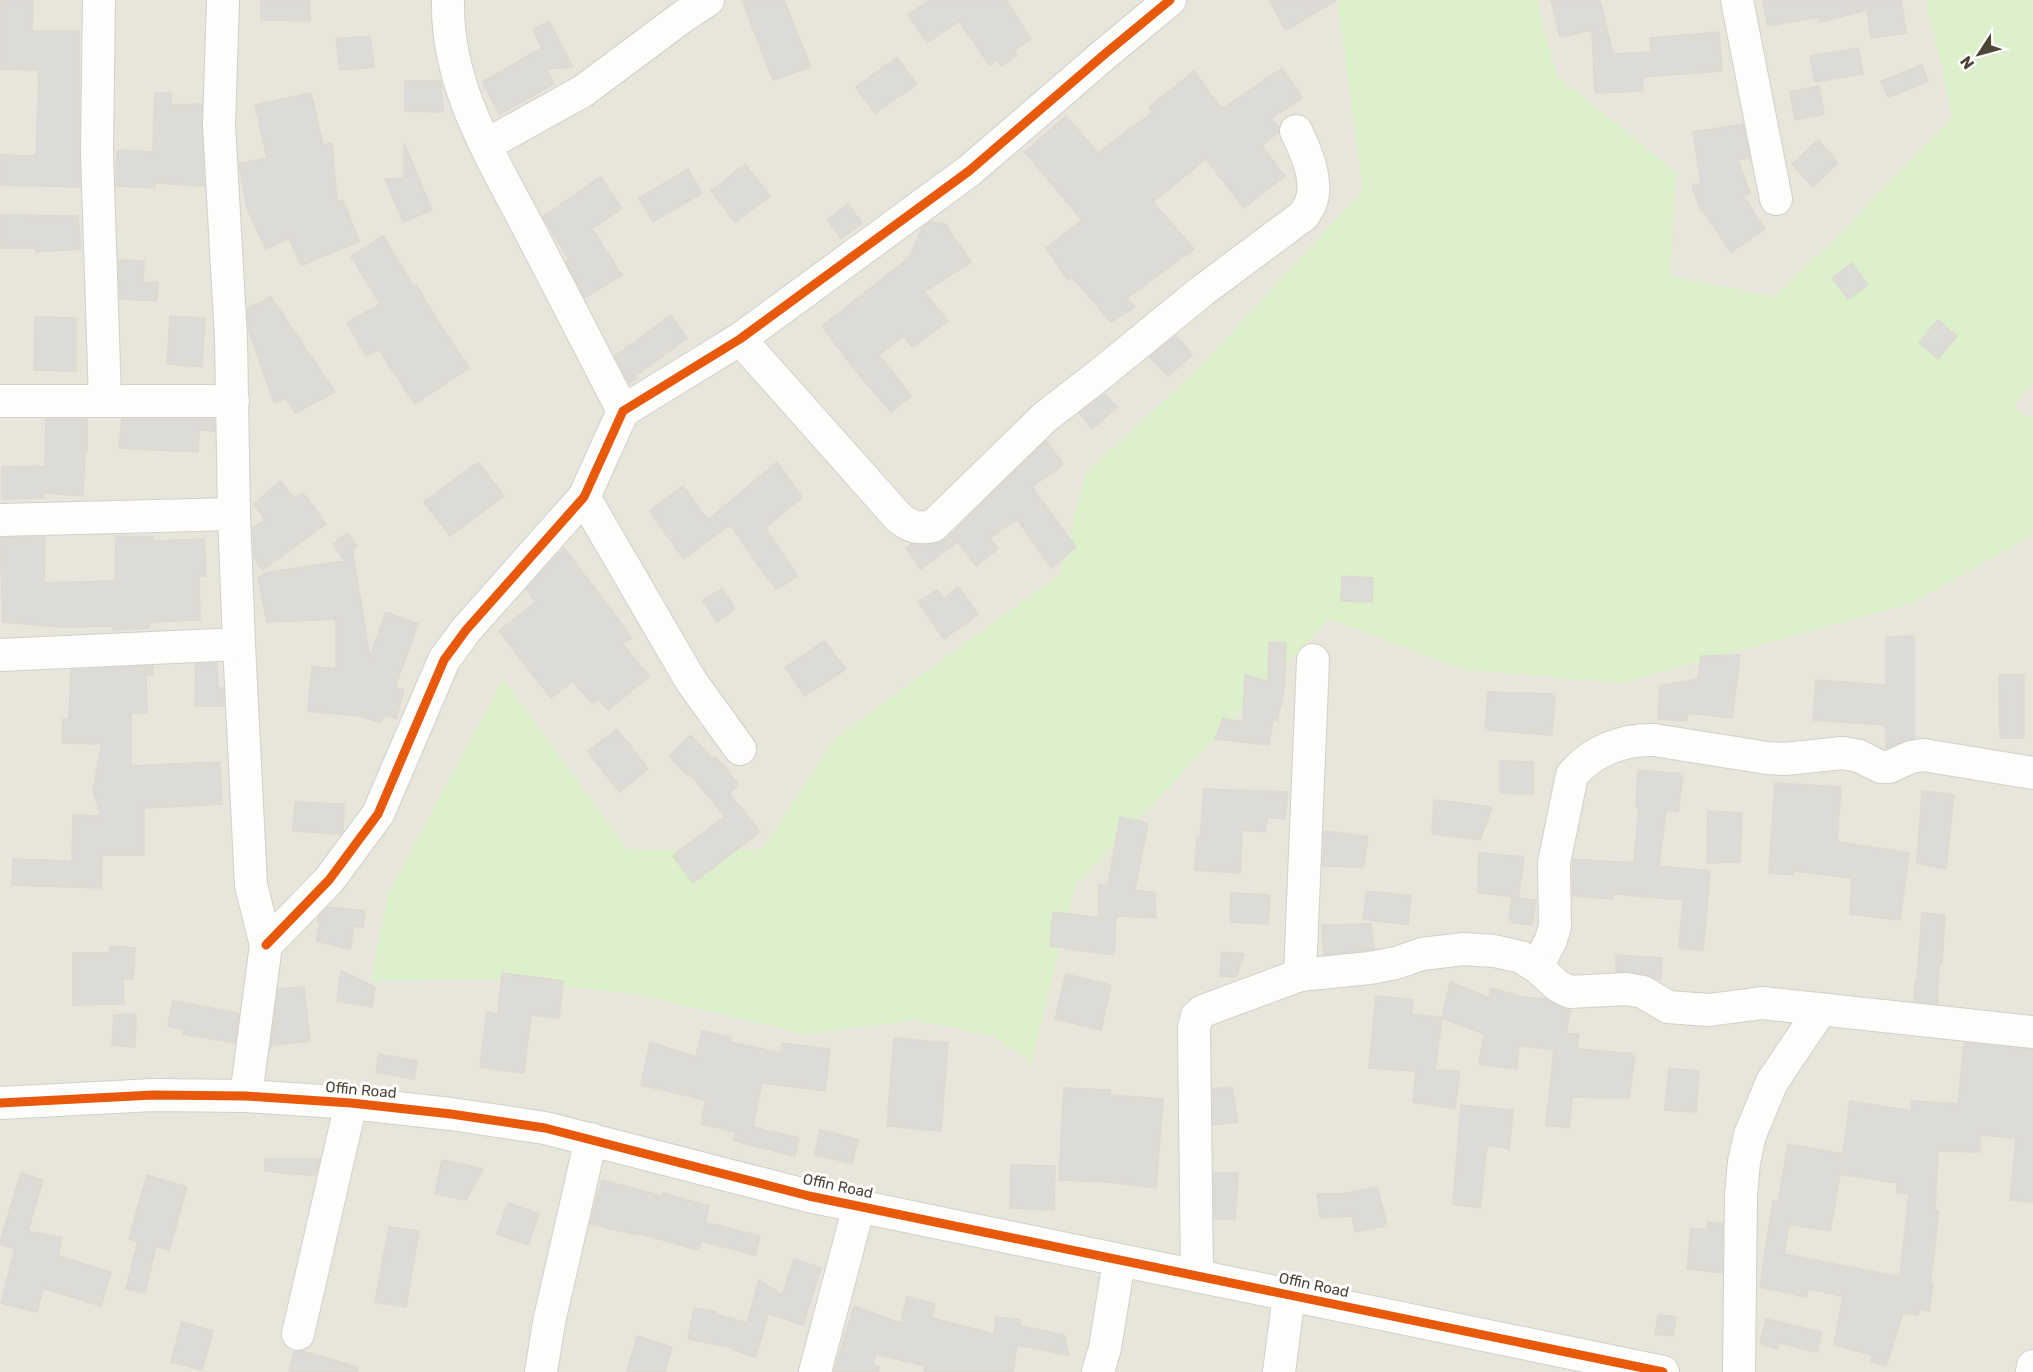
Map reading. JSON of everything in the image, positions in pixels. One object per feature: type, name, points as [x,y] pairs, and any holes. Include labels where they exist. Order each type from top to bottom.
[{"type":"street","points":[[99,0],[97,152],[105,400]]},
{"type":"street","points":[[223,0],[219,125],[233,401],[239,644],[251,885],[266,945],[246,1096]]},
{"type":"street","points":[[448,0],[452,59],[463,95],[486,145],[623,411]]},
{"type":"street","points":[[486,145],[584,91],[708,0]]},
{"type":"street","points":[[266,945],[329,880],[378,814],[444,660],[466,630],[584,497],[623,411],[740,339],[969,171],[1170,0]]},
{"type":"street","points":[[1737,0],[1776,199]]},
{"type":"street","points":[[740,339],[899,518],[910,527],[933,526],[1045,417],[1202,291],[1304,215],[1312,201],[1310,159],[1296,130]]},
{"type":"street","points":[[0,401],[233,401]]},
{"type":"street","points":[[584,497],[691,681],[740,749]]},
{"type":"street","points":[[0,520],[234,514]]},
{"type":"street","points":[[0,655],[239,644]]},
{"type":"street","points":[[1300,975],[1313,660]]},
{"type":"street","points":[[1537,967],[1551,940],[1555,926],[1554,863],[1572,775],[1581,764],[1608,748],[1640,740],[1654,740],[1767,758],[1784,759],[1844,753],[1868,759],[1881,767],[1888,767],[1911,757],[1923,755],[2033,773]]},
{"type":"street","points":[[1197,1276],[1194,1028],[1197,1016],[1203,1011],[1300,975],[1370,968],[1396,963],[1422,954],[1464,949],[1494,951],[1521,957],[1537,967],[1557,986],[1570,992],[1626,988],[1643,992],[1668,1007],[1709,1010],[1762,1003],[2033,1032]]},
{"type":"street","points":[[1739,1372],[1741,1195],[1744,1162],[1750,1135],[1772,1082],[1821,1009]]},
{"type":"street","name":"Offin Road","points":[[0,1103],[153,1095],[246,1096],[351,1103],[522,1124],[860,1206],[1663,1372]]},
{"type":"street","points":[[298,1334],[351,1103]]},
{"type":"street","points":[[542,1372],[549,1322],[591,1139]]},
{"type":"street","points":[[815,1372],[860,1206]]},
{"type":"street","points":[[1098,1372],[1105,1348],[1119,1261]]},
{"type":"street","points":[[1279,1372],[1288,1295]]},
{"type":"street","points":[[2032,1372],[2033,1366]]},
{"type":"shaded area","points":[[0,0],[1337,0],[1363,190],[1201,366],[1086,473],[1060,575],[835,738],[762,850],[628,850],[504,680],[388,894],[371,980],[502,980],[636,994],[804,1034],[916,1020],[993,1036],[1032,1062],[1075,886],[1329,619],[1461,669],[1913,603],[2033,535],[2033,1372],[0,1372]]},
{"type":"shaded area","points":[[1537,0],[1925,0],[1953,116],[1840,234],[1774,297],[1669,277],[1676,172],[1557,76]]},
{"type":"shaded area","points":[[2033,382],[2033,419],[2013,408]]},
{"type":"green space","points":[[1337,0],[1537,0],[1557,76],[1676,172],[1670,276],[1774,297],[1840,234],[1953,116],[1925,0],[2033,0],[2033,382],[2013,408],[2033,419],[2033,535],[1913,603],[1622,683],[1461,669],[1329,619],[1075,886],[1032,1062],[993,1036],[916,1020],[804,1034],[636,994],[502,980],[371,981],[388,894],[503,679],[628,850],[762,850],[835,738],[1059,575],[1086,473],[1201,366],[1363,190]]},
{"type":"building","points":[[0,0],[33,0],[32,31],[79,31],[80,187],[0,185],[0,155],[36,156],[39,83],[38,70],[0,69]]},
{"type":"building","points":[[261,0],[309,0],[310,21],[261,20]]},
{"type":"building","points":[[742,0],[784,0],[811,67],[773,80]]},
{"type":"building","points":[[930,0],[1006,0],[1031,39],[1014,50],[1017,55],[1002,66],[997,60],[990,66],[959,21],[927,43],[908,15]]},
{"type":"building","points":[[1269,0],[1337,0],[1286,30]]},
{"type":"building","points":[[1551,0],[1600,0],[1613,54],[1651,52],[1650,38],[1719,32],[1722,71],[1642,77],[1643,91],[1595,93],[1592,30],[1560,37]]},
{"type":"building","points":[[1763,0],[1901,0],[1906,33],[1871,38],[1867,10],[1820,22],[1819,17],[1768,26]]},
{"type":"building","points":[[549,21],[573,67],[546,69],[554,84],[500,114],[482,82],[542,48],[533,30]]},
{"type":"building","points":[[370,36],[374,67],[340,70],[336,39]]},
{"type":"building","points":[[1858,48],[1863,74],[1815,82],[1810,56]]},
{"type":"building","points":[[897,57],[917,84],[875,113],[856,87]]},
{"type":"building","points":[[1922,65],[1928,82],[1888,97],[1881,81]]},
{"type":"building","points":[[1282,68],[1302,98],[1271,118],[1279,127],[1278,132],[1262,146],[1285,176],[1244,208],[1206,159],[1153,202],[1194,249],[1127,298],[1135,307],[1111,322],[1072,277],[1068,280],[1046,248],[1082,220],[1025,152],[1066,116],[1098,153],[1153,112],[1149,107],[1194,71],[1222,109]]},
{"type":"building","points":[[405,81],[441,81],[443,112],[405,111]]},
{"type":"building","points":[[1819,86],[1824,114],[1795,120],[1790,92]]},
{"type":"building","points":[[155,93],[171,93],[171,105],[202,104],[204,186],[155,183],[155,188],[116,186],[117,150],[153,152]]},
{"type":"building","points":[[311,93],[323,145],[332,143],[337,203],[343,200],[359,241],[301,266],[289,238],[266,249],[247,208],[239,164],[267,158],[255,105]]},
{"type":"building","points":[[1743,124],[1750,158],[1738,160],[1750,193],[1743,196],[1765,229],[1731,252],[1703,210],[1701,211],[1692,186],[1701,183],[1693,132]]},
{"type":"building","points":[[1818,140],[1838,163],[1813,187],[1792,164]]},
{"type":"building","points":[[404,143],[432,210],[403,222],[385,179],[404,178]]},
{"type":"building","points":[[745,164],[770,196],[735,222],[711,191]]},
{"type":"building","points":[[688,169],[702,193],[653,222],[639,198]]},
{"type":"building","points":[[600,177],[622,208],[592,229],[622,275],[585,298],[566,262],[569,260],[543,217]]},
{"type":"building","points":[[848,204],[862,223],[841,239],[827,220]]},
{"type":"building","points":[[0,215],[78,216],[81,249],[36,252],[36,248],[0,248]]},
{"type":"building","points":[[930,222],[945,224],[971,262],[924,292],[948,321],[913,347],[903,336],[879,355],[911,396],[891,412],[854,369],[822,326],[909,258],[922,228]]},
{"type":"building","points":[[383,236],[413,286],[416,284],[469,368],[415,404],[378,349],[366,356],[347,323],[380,304],[351,256]]},
{"type":"building","points":[[118,260],[144,261],[143,283],[158,282],[157,301],[120,299]]},
{"type":"building","points":[[1852,263],[1868,285],[1848,299],[1832,278]]},
{"type":"building","points":[[271,297],[335,392],[295,413],[286,398],[274,403],[249,331],[247,309]]},
{"type":"building","points":[[671,315],[687,338],[635,376],[637,378],[629,383],[615,356]]},
{"type":"building","points":[[170,316],[205,318],[202,367],[167,364]]},
{"type":"building","points":[[35,317],[76,318],[76,371],[34,370]]},
{"type":"building","points":[[1938,320],[1957,336],[1938,359],[1919,343]]},
{"type":"building","points":[[1176,336],[1192,355],[1168,376],[1150,357]]},
{"type":"building","points":[[1105,394],[1117,407],[1092,429],[1079,413]]},
{"type":"building","points":[[46,419],[87,419],[83,496],[44,493],[44,498],[2,499],[2,467],[45,466]]},
{"type":"building","points":[[122,419],[214,419],[215,431],[199,430],[198,452],[119,448]]},
{"type":"building","points":[[1046,441],[1063,464],[1032,487],[1076,547],[1051,568],[1017,519],[990,538],[998,549],[976,566],[958,542],[921,569],[906,548],[912,544],[936,544],[946,539]]},
{"type":"building","points":[[478,462],[504,496],[450,536],[424,502]]},
{"type":"building","points":[[777,462],[802,497],[765,528],[798,576],[776,590],[730,525],[684,559],[649,511],[683,486],[708,520]]},
{"type":"building","points":[[280,481],[295,499],[303,493],[326,524],[262,570],[254,557],[253,528],[265,520],[254,504]]},
{"type":"building","points":[[347,533],[357,546],[352,549],[370,657],[386,612],[418,624],[395,687],[404,690],[396,718],[383,715],[381,723],[360,716],[308,711],[312,666],[336,669],[336,619],[267,622],[258,577],[265,575],[263,573],[345,561],[333,544]]},
{"type":"building","points":[[116,536],[153,537],[153,541],[204,539],[206,576],[199,576],[200,620],[149,622],[149,628],[113,630],[113,626],[62,627],[3,622],[0,538],[45,537],[44,583],[115,581]]},
{"type":"building","points":[[564,548],[632,638],[623,644],[649,677],[608,710],[599,699],[592,704],[573,681],[551,698],[499,631],[536,602],[526,589]]},
{"type":"building","points":[[1342,576],[1373,578],[1372,602],[1341,601]]},
{"type":"building","points":[[958,587],[978,614],[944,639],[918,602],[937,590],[944,599]]},
{"type":"building","points":[[722,588],[735,609],[717,622],[703,601]]},
{"type":"building","points":[[1914,636],[1914,738],[1886,748],[1886,725],[1813,720],[1816,680],[1886,685],[1886,637]]},
{"type":"building","points":[[824,641],[846,669],[805,696],[785,668]]},
{"type":"building","points":[[1269,642],[1286,643],[1284,691],[1277,721],[1273,719],[1269,745],[1215,739],[1223,718],[1243,722],[1245,675],[1268,681]]},
{"type":"building","points":[[1740,655],[1732,718],[1688,713],[1687,721],[1658,719],[1660,686],[1698,679],[1701,656]]},
{"type":"building","points":[[217,663],[218,688],[223,688],[224,706],[195,706],[196,664]]},
{"type":"building","points":[[153,666],[153,675],[146,675],[147,713],[131,713],[131,766],[220,762],[222,804],[144,808],[144,855],[102,855],[101,888],[12,885],[13,859],[72,861],[73,815],[101,816],[93,790],[102,744],[62,743],[63,719],[69,719],[71,670]]},
{"type":"building","points":[[1999,675],[2024,675],[2024,738],[2000,738]]},
{"type":"building","points":[[1488,692],[1555,694],[1552,735],[1485,730]]},
{"type":"building","points":[[617,729],[648,769],[619,792],[588,751]]},
{"type":"building","points":[[691,735],[713,759],[716,757],[739,785],[729,793],[760,832],[693,883],[673,856],[725,816],[689,773],[687,775],[669,756]]},
{"type":"building","points":[[1500,761],[1533,762],[1533,794],[1500,793]]},
{"type":"building","points":[[1638,770],[1683,774],[1678,811],[1666,810],[1659,866],[1710,871],[1703,951],[1679,948],[1683,900],[1614,894],[1613,899],[1573,896],[1573,859],[1634,863],[1639,808],[1636,807]]},
{"type":"building","points":[[1775,783],[1841,787],[1837,842],[1909,853],[1900,920],[1850,914],[1852,878],[1794,871],[1794,875],[1769,873]]},
{"type":"building","points":[[1204,789],[1288,792],[1285,819],[1268,817],[1265,832],[1242,830],[1240,873],[1195,870]]},
{"type":"building","points":[[1922,791],[1954,795],[1946,869],[1917,863]]},
{"type":"building","points":[[1434,800],[1492,807],[1480,840],[1432,834]]},
{"type":"building","points":[[295,802],[344,804],[343,832],[341,834],[293,831]]},
{"type":"building","points":[[1708,811],[1742,813],[1740,862],[1707,863]]},
{"type":"building","points":[[1120,817],[1148,823],[1135,890],[1155,893],[1156,918],[1116,916],[1114,955],[1050,946],[1053,912],[1099,918],[1099,884],[1108,885]]},
{"type":"building","points":[[1324,831],[1368,837],[1363,867],[1323,866]]},
{"type":"building","points":[[1479,853],[1524,857],[1518,898],[1536,900],[1532,925],[1509,922],[1512,897],[1478,892]]},
{"type":"building","points":[[1367,891],[1411,896],[1408,925],[1363,919]]},
{"type":"building","points":[[1231,893],[1270,895],[1268,924],[1230,922]]},
{"type":"building","points":[[328,907],[365,911],[363,927],[354,926],[350,949],[316,941],[320,922],[317,921],[318,917]]},
{"type":"building","points":[[1922,913],[1945,915],[1937,1004],[1914,1001]]},
{"type":"building","points":[[1371,924],[1374,949],[1324,955],[1322,925]]},
{"type":"building","points":[[110,946],[135,948],[133,979],[123,979],[124,1004],[73,1005],[73,953],[109,953]]},
{"type":"building","points":[[1222,952],[1244,954],[1236,977],[1220,976]]},
{"type":"building","points":[[1616,955],[1662,958],[1661,980],[1646,974],[1616,972]]},
{"type":"building","points":[[341,971],[375,987],[372,1007],[337,1001]]},
{"type":"building","points":[[502,973],[563,981],[559,1018],[531,1015],[524,1073],[480,1067],[487,1012],[498,1014]]},
{"type":"building","points":[[1066,974],[1111,985],[1101,1030],[1055,1019]]},
{"type":"building","points":[[1450,982],[1489,998],[1491,988],[1522,997],[1546,999],[1570,1010],[1566,1034],[1579,1034],[1577,1049],[1635,1054],[1629,1098],[1572,1097],[1569,1128],[1546,1125],[1554,1050],[1519,1045],[1517,1069],[1479,1064],[1484,1034],[1442,1018]]},
{"type":"building","points":[[304,987],[310,1041],[272,1045],[270,1050],[278,989]]},
{"type":"building","points":[[1376,996],[1413,1000],[1411,1014],[1442,1018],[1435,1070],[1460,1071],[1455,1109],[1413,1102],[1416,1071],[1369,1068]]},
{"type":"building","points":[[173,1001],[239,1013],[235,1043],[183,1034],[184,1029],[168,1026]]},
{"type":"building","points":[[136,1014],[135,1047],[112,1045],[114,1015]]},
{"type":"building","points":[[702,1031],[731,1037],[730,1042],[781,1053],[782,1043],[830,1049],[825,1091],[762,1083],[753,1127],[799,1138],[795,1156],[734,1141],[736,1132],[701,1124],[706,1100],[641,1085],[650,1042],[696,1057]]},
{"type":"building","points":[[894,1038],[948,1043],[941,1131],[887,1126]]},
{"type":"building","points":[[1964,1043],[2033,1050],[2033,1202],[2010,1200],[2016,1138],[1980,1135],[1980,1152],[1938,1151],[1935,1210],[1939,1211],[1929,1311],[1919,1309],[1918,1315],[1903,1313],[1886,1366],[1871,1361],[1873,1355],[1834,1345],[1843,1296],[1808,1289],[1807,1297],[1760,1287],[1773,1201],[1778,1202],[1788,1144],[1843,1154],[1850,1101],[1911,1111],[1912,1101],[1958,1104]],"holes":[[[1840,1174],[1897,1183],[1897,1193],[1909,1194],[1900,1277],[1784,1254],[1789,1224],[1830,1231]]]},
{"type":"building","points":[[379,1054],[417,1061],[414,1079],[376,1072]]},
{"type":"building","points":[[1669,1068],[1699,1071],[1696,1112],[1665,1110]]},
{"type":"building","points":[[1232,1087],[1238,1122],[1213,1125],[1213,1089]]},
{"type":"building","points":[[1064,1088],[1110,1090],[1110,1095],[1163,1099],[1156,1188],[1110,1182],[1059,1180]]},
{"type":"building","points":[[1461,1105],[1513,1110],[1509,1149],[1487,1145],[1480,1208],[1453,1204]]},
{"type":"building","points":[[820,1130],[858,1139],[852,1163],[815,1155]]},
{"type":"building","points":[[265,1159],[320,1159],[315,1176],[265,1171]]},
{"type":"building","points":[[442,1160],[483,1169],[466,1200],[435,1194]]},
{"type":"building","points":[[1011,1165],[1055,1166],[1054,1210],[1010,1208]]},
{"type":"building","points":[[21,1173],[43,1180],[28,1231],[62,1238],[58,1256],[111,1272],[101,1306],[43,1288],[37,1312],[1,1303],[15,1249],[0,1244],[0,1242]]},
{"type":"building","points":[[1214,1173],[1238,1173],[1235,1220],[1214,1218]]},
{"type":"building","points":[[147,1175],[187,1187],[169,1250],[156,1246],[145,1293],[126,1289],[138,1241],[129,1239]]},
{"type":"building","points":[[602,1180],[709,1206],[705,1222],[760,1236],[755,1255],[701,1241],[698,1250],[638,1233],[638,1235],[590,1224]]},
{"type":"building","points":[[1377,1187],[1387,1226],[1355,1232],[1352,1216],[1320,1218],[1317,1194],[1342,1194]]},
{"type":"building","points":[[508,1203],[539,1214],[528,1245],[497,1234]]},
{"type":"building","points":[[1708,1222],[1723,1224],[1722,1273],[1687,1269],[1691,1228],[1707,1230]]},
{"type":"building","points":[[389,1227],[419,1231],[406,1307],[375,1302]]},
{"type":"building","points":[[794,1259],[821,1268],[803,1325],[768,1313],[756,1357],[733,1350],[734,1348],[688,1339],[694,1308],[716,1312],[716,1314],[747,1323],[759,1280],[782,1295]]},
{"type":"building","points":[[907,1297],[935,1304],[932,1318],[994,1334],[996,1317],[1020,1320],[1020,1326],[1064,1335],[1069,1355],[1017,1345],[1013,1372],[924,1372],[925,1366],[876,1354],[873,1365],[879,1367],[878,1372],[834,1372],[854,1306],[901,1323]]},
{"type":"building","points":[[1658,1315],[1676,1317],[1673,1336],[1655,1334]]},
{"type":"building","points":[[1766,1319],[1822,1332],[1817,1352],[1779,1343],[1777,1349],[1760,1344]]},
{"type":"building","points":[[182,1322],[213,1331],[202,1370],[171,1362]]},
{"type":"building","points":[[637,1336],[672,1347],[665,1372],[627,1372]]},
{"type":"building","points":[[302,1351],[358,1367],[358,1372],[289,1372],[294,1352]]},
{"type":"cycle path","points":[[266,945],[329,880],[378,814],[444,660],[466,630],[584,497],[623,411],[740,339],[969,171],[1170,0]]},
{"type":"cycle path","points":[[0,1103],[153,1095],[246,1096],[351,1103],[451,1114],[545,1128],[809,1196],[1663,1372]]}]
